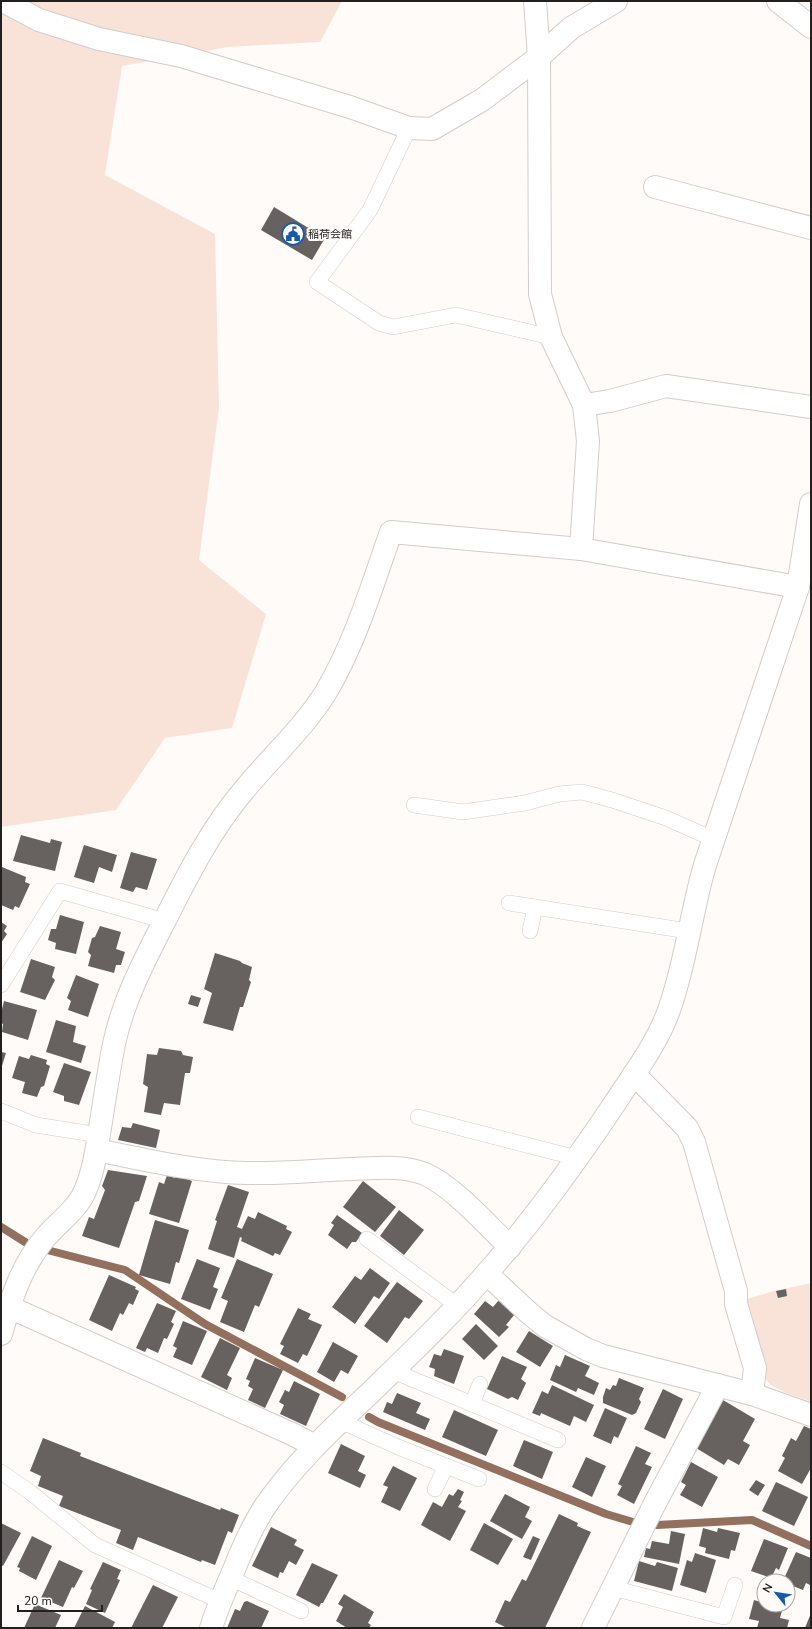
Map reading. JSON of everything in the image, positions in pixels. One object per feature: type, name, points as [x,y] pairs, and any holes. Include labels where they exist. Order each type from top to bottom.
[{"type":"street","points":[[3,1],[39,20],[99,39],[181,56],[350,107],[409,128],[432,129],[482,100],[539,57],[571,28],[616,1]]},
{"type":"street","points":[[535,1],[539,57],[540,294],[551,337],[584,405],[588,441],[581,549]]},
{"type":"street","points":[[778,1],[811,28]]},
{"type":"street","points":[[655,187],[811,228]]},
{"type":"street","points":[[584,405],[610,401],[666,386],[811,407]]},
{"type":"street","points":[[210,1628],[249,1534],[264,1507],[291,1472],[315,1446],[458,1306],[510,1247],[551,1195],[577,1158],[634,1074],[660,1032],[676,988],[688,930],[713,839],[806,564],[811,504]]},
{"type":"street","points":[[1,1334],[19,1277],[29,1258],[45,1237],[75,1206],[85,1192],[98,1142],[118,1026],[135,981],[164,921],[205,844],[224,816],[244,789],[307,718],[328,688],[352,640],[391,532],[581,549],[798,587]]},
{"type":"street","points":[[634,1074],[687,1128],[694,1142],[736,1291],[736,1304],[755,1368],[752,1394]]},
{"type":"street","points":[[98,1142],[166,1164],[234,1172],[272,1173],[376,1168],[406,1169],[439,1181],[510,1247]]},
{"type":"street","points":[[487,1274],[545,1326],[586,1349],[603,1356],[752,1394],[811,1415]]},
{"type":"street","points":[[9,1307],[292,1434],[315,1446]]},
{"type":"street","points":[[593,1628],[654,1505],[718,1385]]},
{"type":"lane","points":[[409,128],[370,210],[318,282],[379,322],[393,327],[456,315],[551,337]]},
{"type":"lane","points":[[414,805],[463,812],[525,803],[559,794],[582,792],[612,800],[666,818],[713,839]]},
{"type":"lane","points":[[1,985],[60,891],[164,921]]},
{"type":"lane","points":[[509,903],[688,930]]},
{"type":"lane","points":[[530,932],[535,907]]},
{"type":"lane","points":[[1,1111],[36,1125],[98,1142]]},
{"type":"lane","points":[[418,1117],[577,1158]]},
{"type":"lane","points":[[367,1239],[458,1306]]},
{"type":"lane","points":[[393,1371],[558,1440]]},
{"type":"lane","points":[[472,1404],[480,1384]]},
{"type":"lane","points":[[340,1421],[398,1447],[479,1479]]},
{"type":"lane","points":[[435,1489],[446,1466]]},
{"type":"lane","points":[[1,1472],[30,1492],[95,1545],[220,1601]]},
{"type":"lane","points":[[230,1578],[302,1611]]},
{"type":"lane","points":[[613,1588],[724,1617],[735,1585]]},
{"type":"shaded area","points":[[1,1],[342,1],[320,42],[228,47],[122,66],[105,175],[215,234],[219,407],[199,560],[266,614],[232,728],[165,738],[116,810],[1,827]]},
{"type":"shaded area","points":[[811,1283],[811,1402],[783,1391],[769,1383],[758,1357],[743,1300],[774,1291]]},
{"type":"building","name":"稲荷会館","points":[[274,207],[325,238],[312,260],[261,230]]},
{"type":"building","points":[[21,835],[50,843],[51,839],[62,842],[55,871],[13,861]]},
{"type":"building","points":[[84,845],[117,855],[112,872],[99,867],[94,883],[74,877]]},
{"type":"building","points":[[131,852],[157,859],[147,890],[136,887],[133,892],[120,888]]},
{"type":"building","points":[[2,867],[26,877],[25,882],[30,884],[19,908],[15,906],[13,910],[1,905]]},
{"type":"building","points":[[60,915],[84,922],[76,954],[55,949],[56,943],[48,940],[51,929],[56,929]]},
{"type":"building","points":[[1,922],[7,926],[4,931],[7,934],[1,943]]},
{"type":"building","points":[[100,926],[121,932],[116,949],[125,952],[121,965],[116,965],[114,973],[88,966],[91,955],[88,952],[92,938],[95,937]]},
{"type":"building","points":[[215,953],[240,961],[252,967],[249,980],[251,982],[243,1007],[240,1007],[233,1031],[203,1023],[212,993],[204,989]]},
{"type":"building","points":[[31,959],[55,967],[52,977],[55,980],[45,1000],[20,992]]},
{"type":"building","points":[[76,975],[99,984],[88,1017],[68,1010],[71,1001],[67,998]]},
{"type":"building","points":[[191,995],[201,998],[198,1007],[188,1004]]},
{"type":"building","points":[[4,1001],[37,1010],[28,1040],[2,1032],[3,1024],[1,1023],[1,1013]]},
{"type":"building","points":[[56,1020],[76,1026],[73,1042],[86,1046],[81,1063],[46,1052]]},
{"type":"building","points":[[159,1048],[181,1051],[183,1055],[193,1057],[190,1073],[185,1073],[180,1105],[164,1103],[161,1115],[144,1112],[148,1087],[143,1084],[147,1054],[157,1055]]},
{"type":"building","points":[[1,1052],[6,1053],[1,1069]]},
{"type":"building","points":[[31,1055],[47,1060],[46,1064],[50,1066],[44,1086],[41,1087],[37,1097],[22,1093],[25,1082],[12,1078],[19,1056],[29,1059]]},
{"type":"building","points":[[64,1063],[91,1072],[79,1105],[64,1101],[64,1096],[53,1092]]},
{"type":"building","points":[[133,1123],[160,1130],[156,1148],[118,1140],[122,1127],[131,1128]]},
{"type":"building","points":[[108,1170],[147,1176],[139,1201],[135,1202],[119,1248],[82,1236],[89,1217],[94,1219],[105,1190],[102,1186]]},
{"type":"building","points":[[167,1175],[175,1178],[176,1175],[192,1181],[179,1223],[149,1214],[159,1182],[164,1184]]},
{"type":"building","points":[[363,1181],[396,1207],[375,1232],[343,1207]]},
{"type":"building","points":[[228,1185],[249,1192],[237,1227],[242,1229],[248,1216],[255,1219],[258,1212],[287,1226],[286,1229],[292,1232],[280,1255],[275,1253],[273,1256],[241,1241],[242,1238],[240,1237],[234,1258],[208,1249],[217,1221],[215,1220]]},
{"type":"building","points":[[399,1210],[424,1230],[404,1255],[380,1236]]},
{"type":"building","points":[[337,1215],[362,1233],[356,1242],[352,1242],[347,1249],[328,1235],[334,1225],[331,1223]]},
{"type":"building","points":[[155,1220],[189,1230],[179,1263],[176,1262],[170,1284],[139,1275]]},
{"type":"building","points":[[197,1259],[220,1268],[213,1287],[218,1289],[210,1310],[181,1299]]},
{"type":"building","points":[[237,1259],[273,1274],[259,1307],[255,1305],[244,1332],[220,1322],[228,1301],[221,1298]]},
{"type":"building","points":[[370,1268],[390,1283],[379,1299],[374,1296],[355,1324],[332,1307],[355,1276],[361,1280]]},
{"type":"building","points":[[109,1275],[136,1287],[135,1289],[139,1291],[133,1305],[129,1303],[123,1315],[120,1313],[112,1331],[89,1320]]},
{"type":"building","points":[[397,1282],[423,1301],[409,1319],[405,1317],[387,1343],[364,1326]]},
{"type":"building","points":[[786,1289],[787,1296],[778,1298],[776,1291]]},
{"type":"building","points":[[499,1300],[515,1314],[506,1325],[509,1327],[499,1337],[474,1314],[485,1301],[493,1307]]},
{"type":"building","points":[[157,1303],[176,1311],[171,1322],[174,1324],[167,1339],[164,1338],[158,1353],[147,1348],[145,1352],[136,1348]]},
{"type":"building","points":[[298,1308],[311,1314],[308,1319],[322,1325],[307,1356],[303,1354],[298,1363],[280,1354],[284,1346],[280,1344]]},
{"type":"building","points":[[183,1321],[207,1331],[192,1365],[173,1357],[177,1348],[173,1346]]},
{"type":"building","points":[[476,1324],[498,1346],[484,1360],[462,1339]]},
{"type":"building","points":[[529,1331],[553,1346],[540,1367],[516,1352]]},
{"type":"building","points":[[220,1338],[240,1348],[227,1375],[232,1378],[227,1390],[201,1377]]},
{"type":"building","points":[[333,1342],[358,1356],[348,1374],[341,1370],[334,1382],[317,1372]]},
{"type":"building","points":[[444,1349],[464,1356],[454,1384],[434,1376],[435,1369],[429,1367],[434,1354],[441,1356]]},
{"type":"building","points":[[565,1355],[590,1366],[585,1376],[599,1383],[594,1395],[578,1388],[576,1392],[550,1380],[556,1365],[560,1367]]},
{"type":"building","points":[[502,1356],[527,1367],[521,1379],[526,1383],[518,1400],[512,1397],[508,1399],[487,1389]]},
{"type":"building","points":[[255,1358],[283,1370],[265,1408],[248,1400],[253,1389],[248,1386],[250,1381],[246,1379]]},
{"type":"building","points":[[619,1378],[644,1388],[639,1399],[641,1402],[636,1413],[632,1415],[603,1403],[606,1388],[610,1390],[613,1385],[616,1386]]},
{"type":"building","points":[[294,1381],[320,1394],[306,1426],[280,1414],[284,1405],[279,1402],[285,1390],[289,1392]]},
{"type":"building","points":[[552,1385],[594,1405],[586,1422],[574,1416],[570,1426],[541,1413],[540,1416],[532,1413],[542,1391],[548,1394]]},
{"type":"building","points":[[663,1389],[683,1399],[665,1439],[644,1429]]},
{"type":"building","points":[[397,1393],[421,1403],[416,1413],[430,1419],[425,1430],[383,1412],[387,1402],[392,1404]]},
{"type":"building","points":[[723,1400],[755,1419],[743,1441],[750,1445],[739,1465],[728,1459],[724,1465],[696,1448]]},
{"type":"building","points":[[605,1408],[627,1418],[618,1438],[614,1436],[611,1444],[593,1436]]},
{"type":"building","points":[[454,1410],[498,1430],[486,1456],[442,1437]]},
{"type":"building","points":[[804,1426],[811,1429],[811,1468],[802,1484],[778,1471],[785,1458],[782,1456],[791,1438],[796,1441]]},
{"type":"building","points":[[43,1438],[81,1453],[80,1456],[220,1510],[221,1508],[239,1515],[232,1533],[228,1531],[215,1565],[202,1560],[201,1562],[138,1537],[133,1550],[116,1543],[121,1530],[59,1506],[63,1496],[38,1486],[41,1476],[30,1471]]},
{"type":"building","points":[[524,1440],[553,1452],[542,1479],[513,1466]]},
{"type":"building","points":[[341,1444],[365,1456],[358,1471],[366,1475],[360,1488],[328,1473]]},
{"type":"building","points":[[636,1446],[651,1453],[645,1464],[652,1467],[634,1504],[617,1495],[622,1486],[618,1484]]},
{"type":"building","points":[[586,1457],[606,1466],[592,1497],[572,1487]]},
{"type":"building","points":[[691,1462],[718,1477],[702,1507],[680,1495],[686,1485],[681,1482]]},
{"type":"building","points":[[393,1466],[417,1478],[400,1511],[381,1502],[388,1487],[383,1485]]},
{"type":"building","points":[[756,1480],[765,1485],[758,1496],[749,1490]]},
{"type":"building","points":[[776,1482],[808,1497],[794,1526],[762,1511]]},
{"type":"building","points":[[458,1489],[464,1492],[460,1500],[462,1501],[458,1507],[466,1511],[450,1541],[421,1525],[433,1502],[442,1507],[449,1494],[453,1496]]},
{"type":"building","points":[[505,1494],[530,1507],[525,1517],[532,1521],[522,1539],[490,1521]]},
{"type":"building","points":[[559,1514],[578,1523],[577,1526],[591,1532],[545,1628],[507,1628],[495,1622],[505,1600],[510,1602],[522,1579],[526,1581]]},
{"type":"building","points":[[1,1523],[21,1533],[3,1566],[1,1565]]},
{"type":"building","points":[[484,1523],[513,1539],[498,1565],[470,1550]]},
{"type":"building","points":[[271,1527],[297,1540],[294,1545],[304,1550],[296,1565],[289,1561],[283,1573],[280,1572],[278,1578],[252,1566]]},
{"type":"building","points":[[703,1528],[717,1532],[718,1528],[740,1533],[735,1551],[731,1550],[729,1559],[705,1553],[706,1548],[699,1546]]},
{"type":"building","points":[[671,1531],[685,1534],[679,1564],[644,1557],[646,1548],[650,1549],[652,1541],[669,1544]]},
{"type":"building","points":[[32,1536],[52,1546],[36,1580],[19,1571],[20,1568],[17,1567]]},
{"type":"building","points":[[533,1536],[540,1539],[531,1560],[523,1557]]},
{"type":"building","points":[[764,1539],[788,1548],[779,1570],[776,1568],[774,1573],[757,1573],[751,1571]]},
{"type":"building","points":[[796,1552],[811,1558],[811,1583],[810,1585],[806,1583],[803,1590],[796,1587],[796,1573],[787,1573]]},
{"type":"building","points":[[695,1553],[716,1560],[706,1593],[680,1585],[687,1560],[692,1562]]},
{"type":"building","points":[[59,1560],[83,1571],[74,1588],[72,1587],[63,1607],[41,1598]]},
{"type":"building","points":[[639,1561],[655,1566],[657,1562],[678,1568],[672,1591],[634,1581]]},
{"type":"building","points":[[103,1562],[121,1570],[117,1579],[120,1580],[105,1613],[86,1604],[92,1590],[90,1589]]},
{"type":"building","points":[[312,1563],[338,1575],[323,1603],[321,1603],[319,1607],[296,1595]]},
{"type":"building","points":[[153,1585],[178,1597],[162,1628],[131,1628]]},
{"type":"building","points":[[344,1594],[374,1612],[368,1623],[371,1625],[369,1628],[347,1628],[336,1621],[343,1607],[338,1604]]},
{"type":"building","points":[[754,1600],[756,1601],[756,1613],[781,1613],[780,1618],[789,1620],[787,1628],[757,1628],[759,1621],[749,1619]]},
{"type":"building","points":[[247,1601],[269,1611],[261,1628],[227,1628],[235,1609],[240,1611],[244,1602]]},
{"type":"building","points":[[35,1604],[61,1615],[55,1628],[24,1628]]},
{"type":"building","points":[[85,1606],[115,1622],[112,1628],[74,1628]]},
{"type":"building","points":[[811,1613],[811,1628],[805,1628]]},
{"type":"waterway","points":[[1,1227],[25,1242]]},
{"type":"waterway","points":[[51,1251],[125,1270],[205,1324],[342,1397]]},
{"type":"waterway","points":[[369,1417],[378,1422],[606,1514],[633,1522]]},
{"type":"waterway","points":[[657,1525],[752,1520],[811,1546]]},
{"type":"place","name":"稲荷会館","points":[[293,234]]}]
